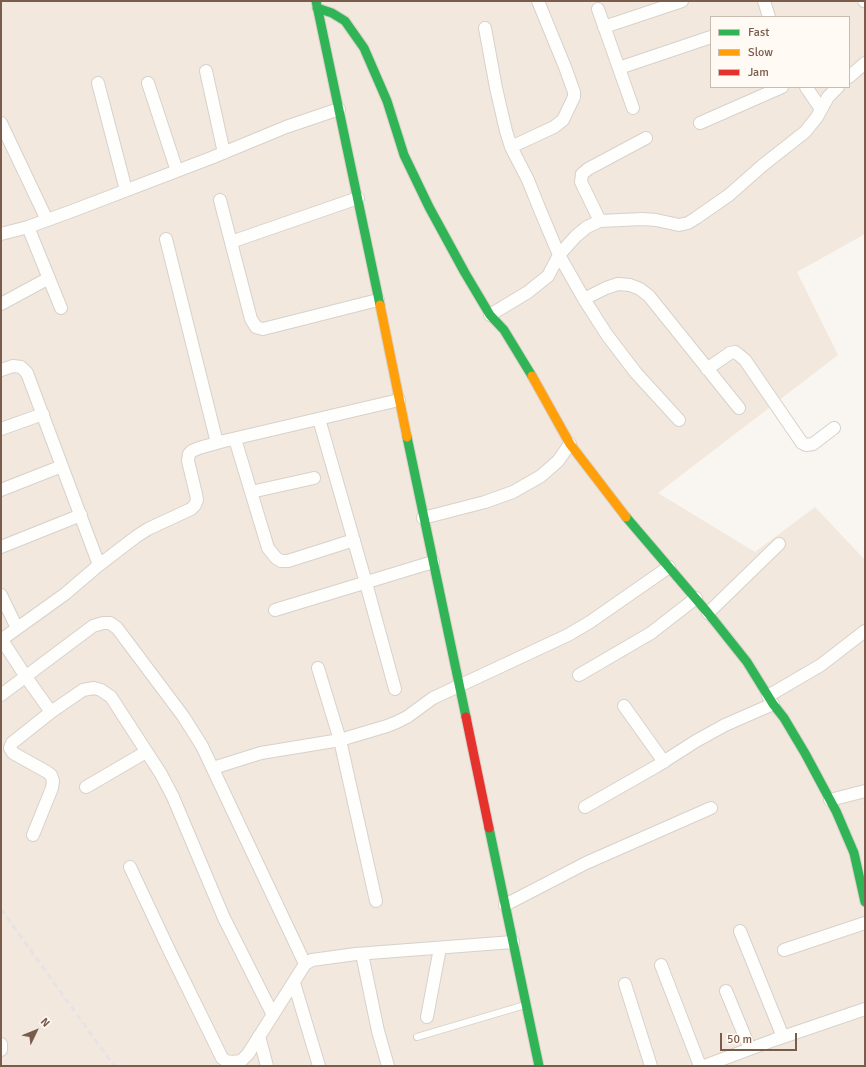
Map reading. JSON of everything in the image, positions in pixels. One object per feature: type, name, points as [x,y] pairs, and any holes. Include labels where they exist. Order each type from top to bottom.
[{"type":"street","points":[[511,147],[554,127],[563,120],[574,97],[574,92],[565,67],[538,1]]},
{"type":"street","points":[[604,27],[682,1]]},
{"type":"street","points":[[764,1],[769,16]]},
{"type":"street","points":[[317,4],[423,518],[539,1066]]},
{"type":"street","points":[[317,4],[344,21],[364,48],[388,101],[404,155],[429,208],[490,315],[504,330],[533,377],[570,444],[622,511],[696,598],[747,662],[806,754],[830,800],[854,853],[865,902]]},
{"type":"street","points":[[598,9],[633,108]]},
{"type":"street","points":[[485,28],[496,88],[511,147],[528,180],[559,256],[607,335],[636,372],[679,420]]},
{"type":"street","points":[[619,68],[710,37]]},
{"type":"street","points":[[850,76],[865,63]]},
{"type":"street","points":[[206,71],[224,153]]},
{"type":"street","points":[[98,83],[126,190]]},
{"type":"street","points":[[148,83],[177,171]]},
{"type":"street","points":[[700,123],[780,88]]},
{"type":"street","points":[[807,88],[821,109]]},
{"type":"street","points":[[490,315],[528,292],[548,276],[559,256],[576,236],[587,227],[600,221],[642,219],[656,220],[679,225],[688,223],[696,218],[729,195],[763,165],[805,132],[817,118],[828,97],[837,88]]},
{"type":"street","points":[[1,234],[47,220],[224,153],[286,127],[339,108]]},
{"type":"street","points":[[1,123],[47,220]]},
{"type":"street","points":[[600,221],[581,182],[582,174],[646,138]]},
{"type":"street","points":[[231,242],[358,198]]},
{"type":"street","points":[[220,200],[251,319],[259,328],[263,329],[378,300]]},
{"type":"street","points":[[28,226],[61,308]]},
{"type":"street","points":[[166,240],[217,443]]},
{"type":"street","points":[[1,304],[49,278]]},
{"type":"street","points":[[584,299],[618,284],[630,285],[640,289],[648,296],[739,408]]},
{"type":"street","points":[[707,369],[730,353],[735,352],[745,360],[802,443],[806,445],[813,444],[834,428]]},
{"type":"street","points":[[1,370],[13,366],[21,367],[27,372],[99,565]]},
{"type":"street","points":[[51,712],[2,640],[65,594],[99,565],[137,536],[148,529],[191,510],[197,500],[188,461],[189,454],[192,451],[217,443],[399,400]]},
{"type":"street","points":[[1,429],[43,414]]},
{"type":"street","points":[[319,419],[366,583],[394,689]]},
{"type":"street","points":[[235,439],[268,548],[276,558],[281,561],[288,561],[354,540]]},
{"type":"street","points":[[423,518],[485,502],[513,492],[541,476],[558,461],[570,444]]},
{"type":"street","points":[[1,490],[62,466]]},
{"type":"street","points":[[251,492],[314,478]]},
{"type":"street","points":[[1,548],[80,515]]},
{"type":"street","points":[[708,613],[779,544]]},
{"type":"street","points":[[275,610],[433,562]]},
{"type":"street","points":[[213,768],[261,753],[340,740],[402,720],[433,698],[568,635],[590,622],[669,567]]},
{"type":"street","points":[[1,595],[17,628]]},
{"type":"street","points":[[579,674],[650,633],[696,598]]},
{"type":"street","points":[[1,695],[93,626],[103,622],[110,623],[117,628],[183,716],[202,746],[305,964]]},
{"type":"street","points":[[585,807],[664,762],[696,741],[771,700],[821,665],[865,631]]},
{"type":"street","points":[[318,668],[340,740],[376,901]]},
{"type":"street","points":[[33,835],[52,788],[53,781],[51,775],[47,772],[13,753],[10,748],[12,743],[51,712],[83,690],[94,688],[101,690],[111,698],[161,774],[173,797],[224,918],[273,1015]]},
{"type":"street","points":[[624,706],[664,762]]},
{"type":"street","points":[[86,787],[146,752]]},
{"type":"street","points":[[830,800],[865,791]]},
{"type":"street","points":[[505,905],[586,863],[711,808]]},
{"type":"street","points":[[130,867],[222,1058],[231,1062],[240,1060],[248,1054],[305,964],[312,960],[362,954],[513,942]]},
{"type":"street","points":[[784,950],[865,923]]},
{"type":"street","points":[[740,931],[783,1037]]},
{"type":"street","points":[[427,1017],[440,948]]},
{"type":"street","points":[[362,954],[378,1031],[388,1066]]},
{"type":"street","points":[[660,965],[700,1066]]},
{"type":"street","points":[[294,983],[319,1066]]},
{"type":"street","points":[[625,984],[651,1066]]},
{"type":"street","points":[[726,991],[750,1049]]},
{"type":"street","points":[[704,1066],[865,1009]]},
{"type":"street","points":[[259,1036],[267,1066]]},
{"type":"street","points":[[1,1044],[1,1050]]},
{"type":"lane","points":[[417,1037],[526,1005]]},
{"type":"shaded area","points":[[1,1],[865,1],[865,234],[797,272],[838,355],[658,493],[755,552],[815,507],[865,560],[865,1066],[1,1066]]},
{"type":"railway","points":[[1,909],[114,1066]]},
{"type":"traffic: fast","points":[[316,1],[380,305]]},
{"type":"traffic: fast","points":[[317,8],[332,13],[345,21],[364,48],[387,101],[404,155],[429,207],[490,315],[504,330],[532,376]]},
{"type":"traffic: fast","points":[[407,437],[466,717]]},
{"type":"traffic: fast","points":[[626,517],[708,613],[747,662],[773,704],[784,718],[836,811],[854,853],[865,902]]},
{"type":"traffic: fast","points":[[489,828],[539,1066]]},
{"type":"traffic: slow","points":[[380,305],[407,437]]},
{"type":"traffic: slow","points":[[532,376],[570,444],[626,517]]},
{"type":"traffic: jam","points":[[466,717],[489,828]]}]
